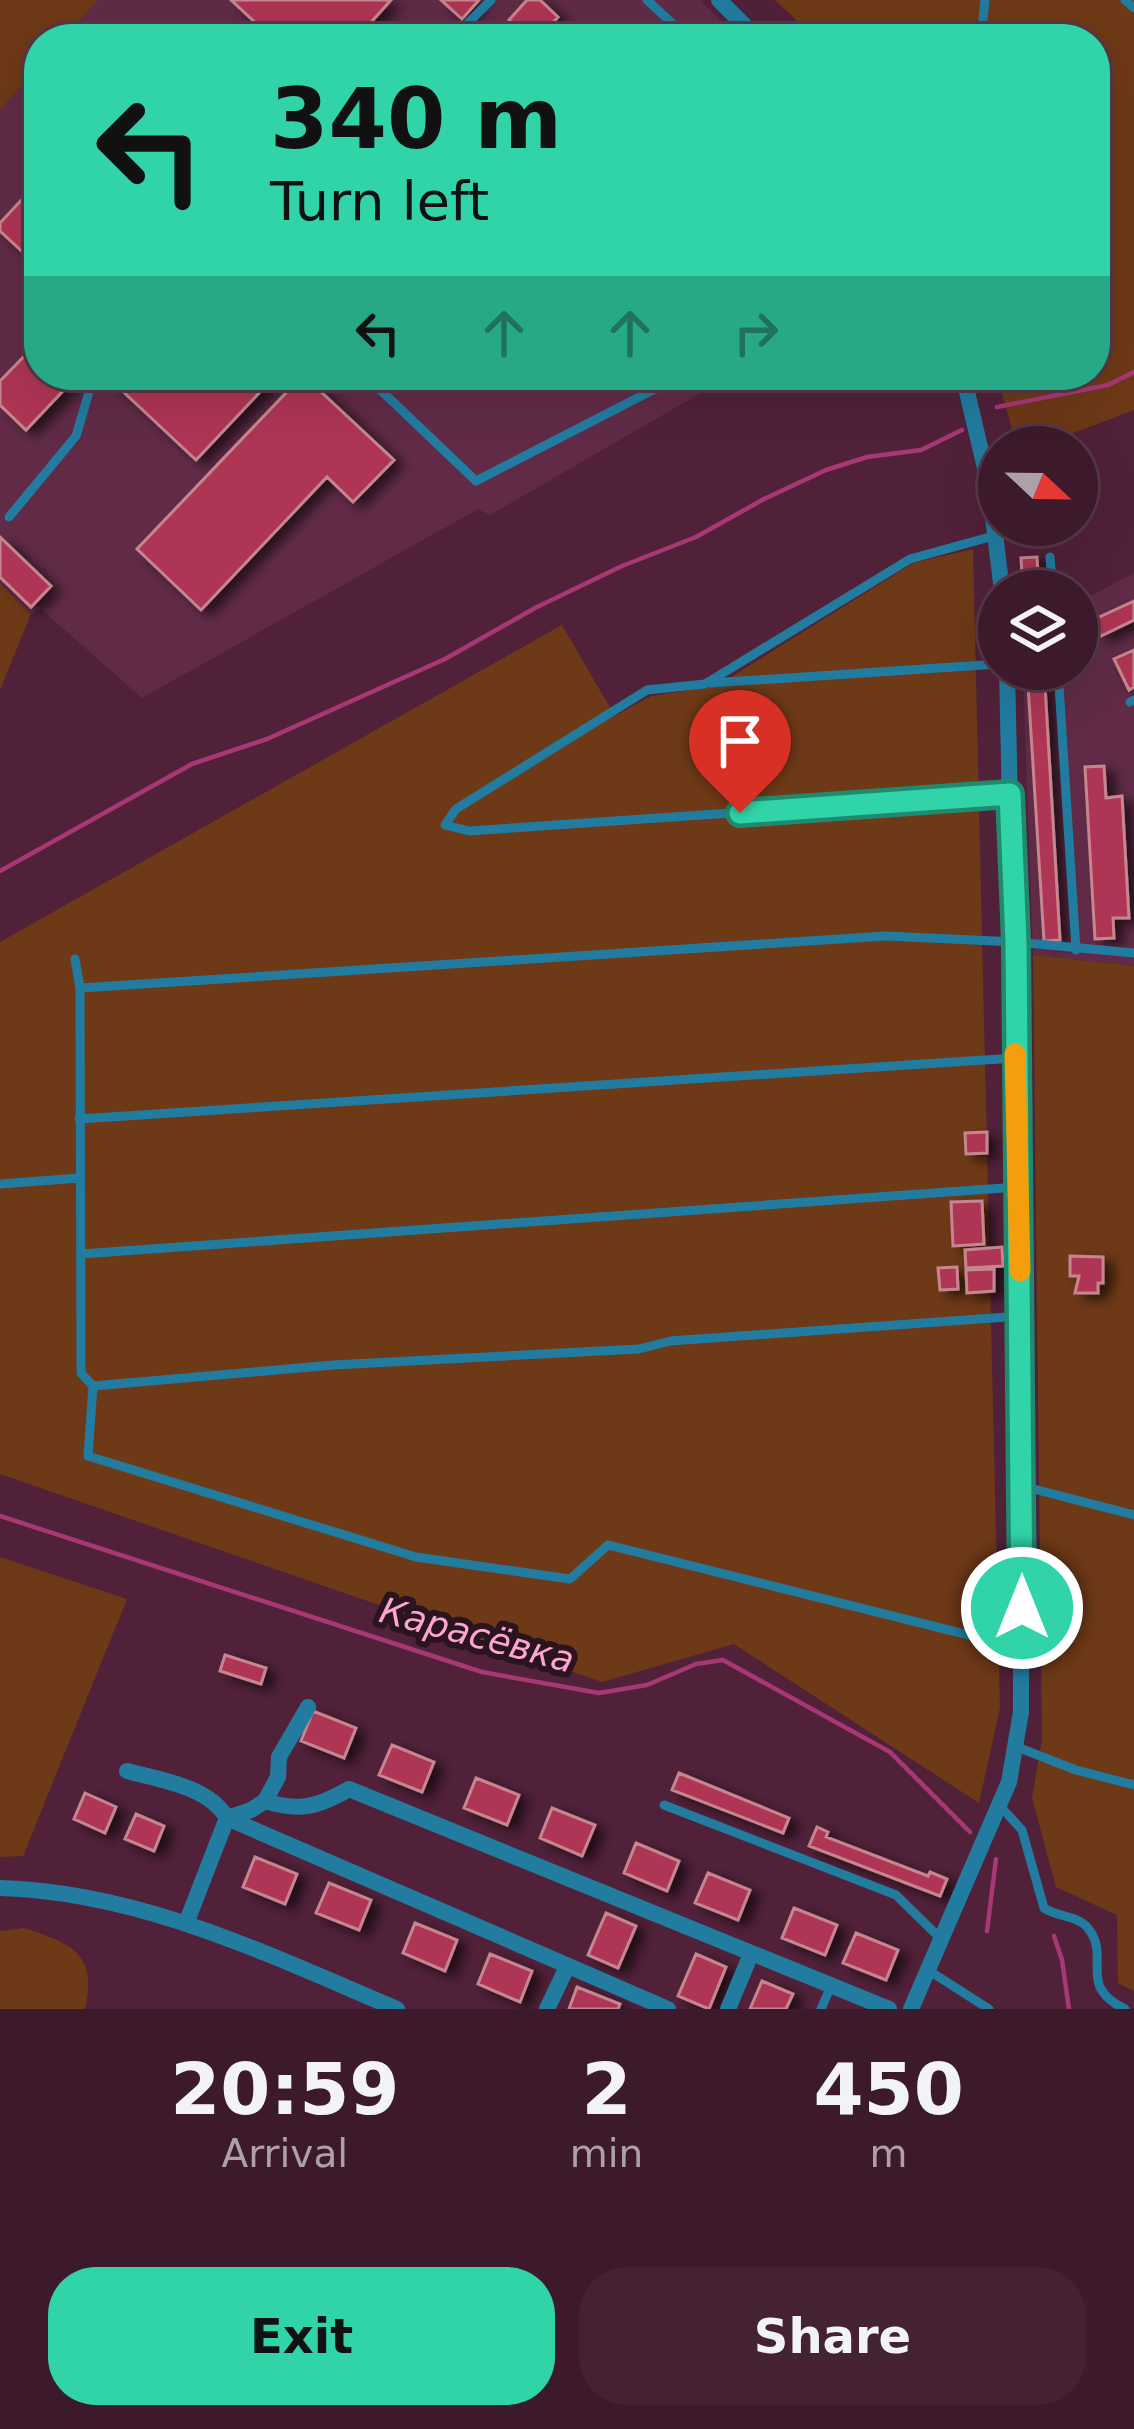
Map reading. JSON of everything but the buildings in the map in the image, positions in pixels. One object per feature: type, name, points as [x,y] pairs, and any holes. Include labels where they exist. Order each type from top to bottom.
[{"type":"street","points":[[719,0],[743,24]]},
{"type":"street","points":[[967,390],[978,438]]},
{"type":"street","points":[[911,2009],[1000,1806],[1017,1747],[1022,1648],[1021,1316],[1008,690]]},
{"type":"street","points":[[226,1818],[265,1801],[278,1777],[279,1757],[308,1708]]},
{"type":"street","points":[[127,1771],[180,1785],[219,1804],[226,1818],[668,2009]]},
{"type":"street","points":[[265,1801],[291,1809],[321,1805],[349,1789],[889,2009]]},
{"type":"street","points":[[187,1921],[226,1818]]},
{"type":"street","points":[[0,1888],[51,1893],[187,1921],[397,2009]]},
{"type":"street","points":[[728,2009],[751,1954]]},
{"type":"street","points":[[547,2009],[567,1967]]},
{"type":"lane","points":[[467,24],[491,0]]},
{"type":"lane","points":[[647,0],[673,24]]},
{"type":"lane","points":[[1125,0],[1134,8]]},
{"type":"lane","points":[[10,517],[76,436],[90,390]]},
{"type":"lane","points":[[381,390],[476,481],[653,390]]},
{"type":"lane","points":[[705,684],[910,560],[978,540]]},
{"type":"lane","points":[[1050,557],[1051,570]]},
{"type":"lane","points":[[978,665],[646,690],[456,809],[445,825],[469,832],[1010,794]]},
{"type":"lane","points":[[1059,690],[1076,950]]},
{"type":"lane","points":[[80,988],[886,937],[1134,952]]},
{"type":"lane","points":[[75,959],[80,988],[81,1373],[93,1386],[88,1456],[416,1557],[570,1579],[608,1545],[1022,1648]]},
{"type":"lane","points":[[79,1120],[1015,1058]]},
{"type":"lane","points":[[0,1184],[80,1178]]},
{"type":"lane","points":[[81,1254],[1018,1187]]},
{"type":"lane","points":[[93,1386],[334,1365],[639,1349],[670,1341],[1021,1316]]},
{"type":"lane","points":[[1022,1486],[1134,1515]]},
{"type":"lane","points":[[1017,1747],[1076,1770],[1134,1785]]},
{"type":"lane","points":[[664,1805],[896,1895],[941,1940]]},
{"type":"lane","points":[[1000,1806],[1022,1830],[1044,1908],[1078,1919],[1088,1928],[1096,1942],[1101,1994],[1125,2009]]},
{"type":"lane","points":[[928,1970],[989,2009]]},
{"type":"lane","points":[[821,2009],[831,1986]]},
{"type":"shaded area","points":[[0,0],[98,0],[76,24],[24,24],[24,83],[0,110]]},
{"type":"shaded area","points":[[98,0],[700,0],[724,24],[76,24]]},
{"type":"shaded area","points":[[775,0],[1134,0],[1134,410],[1092,426],[1011,426],[1001,390],[1110,390],[1110,24],[800,24]]},
{"type":"shaded area","points":[[24,83],[24,390],[706,390],[490,515],[478,509],[142,698],[41,609],[31,614],[0,583],[0,110]]},
{"type":"shaded area","points":[[973,549],[1000,1708],[979,1803],[734,1644],[602,1682],[0,1474],[0,942],[562,625],[615,716],[651,696],[717,686],[913,563]]},
{"type":"shaded area","points":[[1134,573],[1134,966],[1033,955],[1024,690],[1098,690],[1098,592]]},
{"type":"shaded area","points":[[0,583],[31,614],[0,690]]},
{"type":"shaded area","points":[[1033,955],[1134,966],[1134,1991],[1118,1983],[1117,1915],[1056,1887],[1032,1798],[1042,1739]]},
{"type":"shaded area","points":[[0,1557],[127,1599],[23,1856],[0,1857]]},
{"type":"shaded area","points":[[25,1928],[78,1954],[88,1975],[85,2009],[0,2009],[0,1931]]},
{"type":"waterway","points":[[1110,384],[1134,372]]},
{"type":"waterway","points":[[997,407],[1083,390]]},
{"type":"waterway","points":[[0,871],[192,764],[267,739],[445,659],[535,608],[696,537],[826,470],[867,457],[921,450],[962,430]]},
{"type":"waterway","name":"Карасёвка","points":[[0,1516],[482,1672],[599,1693],[647,1685],[696,1664],[723,1660],[890,1752],[970,1832]]},
{"type":"waterway","name":"Карасёвка","points":[[987,1931],[996,1859]]},
{"type":"waterway","name":"Карасёвка","points":[[1054,1936],[1069,2009]]},
{"type":"slow traffic","points":[[1015,1054],[1020,1271]]},
{"type":"route","points":[[740,813],[1010,794],[1016,942],[1022,1608]]}]
